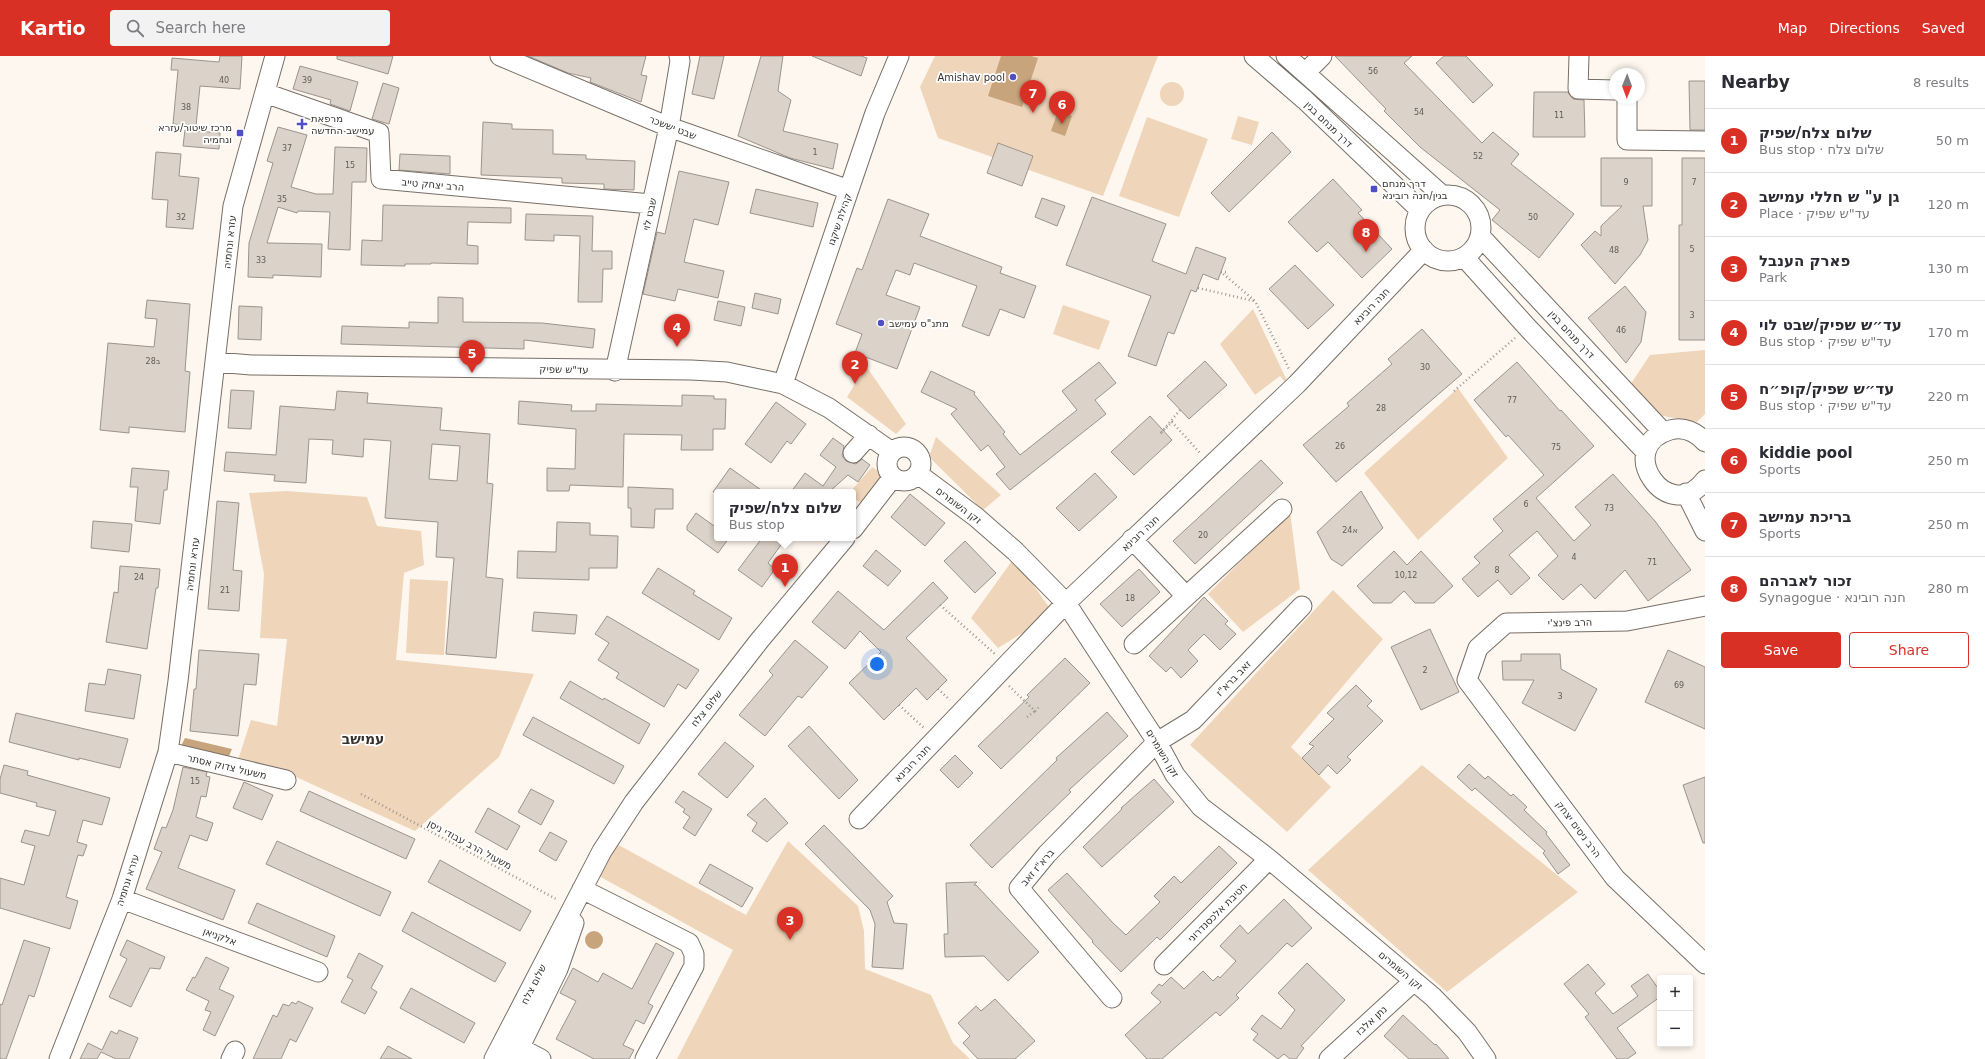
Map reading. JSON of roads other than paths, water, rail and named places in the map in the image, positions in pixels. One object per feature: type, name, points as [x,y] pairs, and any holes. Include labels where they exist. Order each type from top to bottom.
[{"type":"street","name":"עזרא ונחמיה","points":[[59,1059],[122,899],[168,752],[179,673],[233,206],[275,56]]},
{"type":"street","name":"שבט יששכר","points":[[500,56],[669,127],[849,190]]},
{"type":"street","name":"שבט לוי","points":[[615,371],[669,127],[680,61],[679,56]]},
{"type":"street","name":"קהילת שיקגו","points":[[783,384],[875,113],[899,56]]},
{"type":"street","name":"דרך מנחם בגין","points":[[1254,56],[1305,100],[1420,210]]},
{"type":"street","points":[[1286,56],[1442,195]]},
{"type":"street","points":[[1305,73],[1322,56]]},
{"type":"street","points":[[1579,56],[1578,89],[1609,90]]},
{"type":"street","name":"הרב יצחק טייב","points":[[265,93],[379,133],[381,179],[651,204]]},
{"type":"street","points":[[1627,104],[1626,140],[1705,141]]},
{"type":"street","points":[[1442,195],[1461,197],[1469,202],[1480,218],[1480,236],[1474,248],[1456,260],[1444,260],[1433,257],[1424,250],[1418,241],[1415,230],[1416,219],[1420,210],[1433,198],[1442,195]]},
{"type":"street","name":"דרך מנחם בגין","points":[[1480,236],[1663,432]]},
{"type":"street","name":"חנה רובינא","points":[[859,819],[1066,603],[1297,384],[1424,250]]},
{"type":"street","points":[[1464,256],[1527,327],[1646,452]]},
{"type":"street","name":"עד\"ש שפיק","points":[[216,362],[250,365],[615,371],[691,370],[727,372],[783,384],[829,408],[892,452]]},
{"type":"street","points":[[1705,442],[1691,431],[1682,429],[1663,432],[1650,444],[1646,452],[1645,463],[1648,474],[1654,484],[1663,491],[1674,494],[1686,493],[1694,490],[1705,480]]},
{"type":"street","points":[[853,453],[869,435]]},
{"type":"street","points":[[900,448],[913,450],[920,461],[918,474],[906,481],[893,477],[887,467],[888,459],[892,452],[900,448]]},
{"type":"street","name":"זקן השומרים","points":[[918,474],[982,522],[1015,551],[1066,603],[1157,742],[1175,775],[1201,807],[1269,859],[1433,997],[1467,1032],[1486,1059]]},
{"type":"street","points":[[856,525],[893,477]]},
{"type":"street","points":[[1686,493],[1705,531]]},
{"type":"street","points":[[1134,644],[1282,509]]},
{"type":"street","points":[[1132,539],[1186,596]]},
{"type":"street","name":"שלום צלח","points":[[508,1054],[572,908],[602,851],[634,802],[759,641],[842,541]]},
{"type":"street","name":"זאב ברא\"ז","points":[[1157,742],[1193,720],[1302,606]]},
{"type":"street","name":"הרב פינצ'י","points":[[1467,680],[1478,648],[1506,623],[1627,621],[1705,606]]},
{"type":"street","name":"הרב ניסים יצחק","points":[[1467,680],[1615,878],[1705,964]]},
{"type":"street","name":"ברא\"ז זאב","points":[[1112,998],[1019,888],[1046,854],[1157,742]]},
{"type":"street","name":"משעול צדוק אסתר","points":[[168,752],[286,780]]},
{"type":"street","name":"חטיבת אלכסנדרוני","points":[[1164,965],[1269,859]]},
{"type":"street","points":[[582,889],[689,943],[694,954],[694,966],[645,1059]]},
{"type":"street","name":"שלום צלח","points":[[508,1054],[567,948],[582,889]]},
{"type":"street","name":"אלקניאן","points":[[122,899],[318,972]]},
{"type":"street","name":"נתן אלבז","points":[[1329,1059],[1414,981]]},
{"type":"street","points":[[508,1054],[541,1059]]},
{"type":"place","name":"Amishav pool","points":[[1013,77]]},
{"type":"place","name":"בריכת עמישב","points":[[1033,113]]},
{"type":"place","name":"מרפאת עמישב החדשה","points":[[302,124]]},
{"type":"place","name":"kiddie pool","points":[[1062,124]]},
{"type":"place","name":"מרכז שיטור/עזרא ונחמיה","points":[[240,133]]},
{"type":"place","name":"דרך מנחם בגין/חנה רובינא","points":[[1374,189]]},
{"type":"place","name":"זכור לאברהם","points":[[1366,252]]},
{"type":"place","name":"מתנ\"ס עמישב","points":[[881,323]]},
{"type":"place","name":"עד״ש שפיק/שבט לוי","points":[[677,347]]},
{"type":"place","name":"עד״ש שפיק/קופ״ח","points":[[472,373]]},
{"type":"place","name":"גן ע\" ש חללי עמישב","points":[[855,384]]},
{"type":"place","name":"שלום צלח/שפיק","points":[[785,587]]},
{"type":"place","name":"פארק הענבל","points":[[790,940]]},
{"type":"district","name":"עמישב","points":[[363,739]]}]
